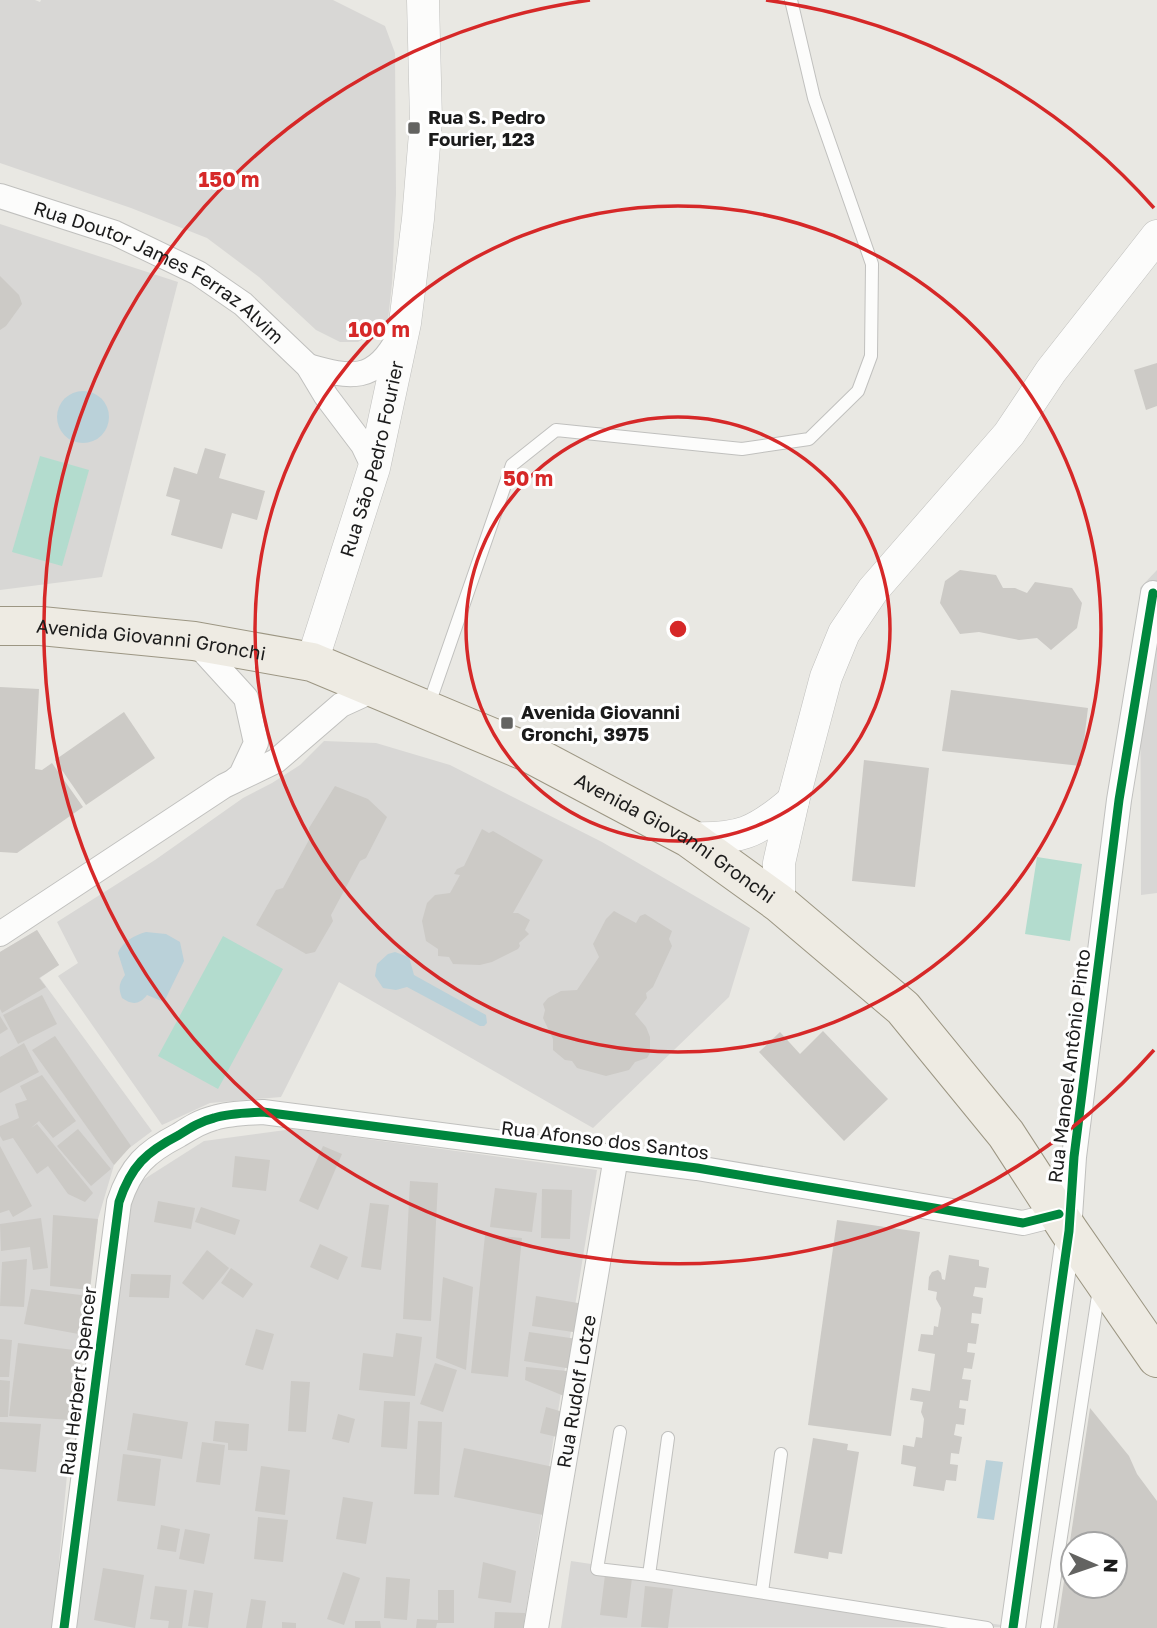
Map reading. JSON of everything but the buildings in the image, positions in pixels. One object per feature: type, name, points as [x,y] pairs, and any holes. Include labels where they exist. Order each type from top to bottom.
[{"type":"main road","name":"Avenida Giovanni Gronchi","points":[[0,626],[41,626],[194,640],[312,662],[527,752],[689,838],[779,903],[903,1008],[1006,1134],[1157,1358]]},
{"type":"street","name":"Rua São Pedro Fourier","points":[[312,662],[374,468],[405,323],[418,219],[426,121],[423,0]]},
{"type":"street","name":"Rua Doutor James Ferraz Alvim","points":[[0,196],[115,233],[198,273],[243,304],[308,366],[326,396],[363,444],[374,468]]},
{"type":"street","points":[[779,903],[779,863],[793,801],[827,677],[844,633],[873,590],[1009,434],[1051,371],[1157,236]]},
{"type":"street","name":"Rua Doutor James Ferraz Alvim","points":[[308,366],[340,375],[358,374],[380,364],[391,352],[405,323]]},
{"type":"street","name":"Rua Manoel Antônio Pinto","points":[[1013,1628],[1119,800],[1155,592]]},
{"type":"street","points":[[0,933],[241,775],[256,743],[246,698],[194,640]]},
{"type":"street","points":[[229,784],[276,761],[341,705],[376,689]]},
{"type":"street","points":[[689,838],[716,839],[755,830],[793,801]]},
{"type":"street","name":"Rua Afonso dos Santos","points":[[152,1149],[215,1117],[263,1112],[697,1168],[1023,1223],[1064,1223]]},
{"type":"street","name":"Rua Herbert Spencer","points":[[64,1628],[119,1202],[130,1176],[152,1149]]},
{"type":"street","name":"Rua Rudolf Lotze","points":[[536,1628],[616,1157]]},
{"type":"lane","points":[[427,710],[512,465],[556,430],[742,449],[809,439],[858,391],[872,356],[872,264],[814,98],[791,0]]},
{"type":"lane","points":[[1047,1628],[1101,1277]]},
{"type":"lane","points":[[620,1432],[597,1569],[987,1628]]},
{"type":"lane","points":[[649,1575],[667,1438]]},
{"type":"lane","points":[[762,1592],[780,1454]]},
{"type":"shaded area","points":[[0,0],[333,0],[385,26],[395,53],[396,194],[388,320],[376,332],[358,342],[340,342],[316,330],[259,277],[207,238],[131,208],[0,163]]},
{"type":"shaded area","points":[[0,224],[178,282],[102,577],[0,590]]},
{"type":"shaded area","points":[[1157,570],[1157,893],[1141,895],[1140,588]]},
{"type":"shaded area","points":[[324,741],[376,743],[450,765],[602,842],[750,928],[729,997],[593,1128],[339,982],[281,1097],[210,1103],[162,1125],[58,976],[78,963],[57,922],[155,860],[243,798],[300,765]]},
{"type":"shaded area","points":[[37,930],[59,965],[40,978],[152,1131],[124,1152],[114,1165],[98,1219],[72,1420],[53,1628],[0,1628],[0,952]]},
{"type":"shaded area","points":[[293,1129],[597,1170],[523,1628],[76,1628],[127,1190],[204,1141]]},
{"type":"shaded area","points":[[571,1561],[1015,1627],[561,1628]]},
{"type":"green space","points":[[40,456],[89,470],[62,566],[12,552]]},
{"type":"green space","points":[[1037,857],[1082,864],[1070,941],[1025,934]]},
{"type":"green space","points":[[223,936],[283,969],[218,1089],[158,1056]]},
{"type":"water","points":[[83,391],[93,393],[101,399],[107,407],[107,427],[101,435],[93,441],[83,443],[73,441],[65,435],[59,427],[57,417],[59,407],[65,399],[73,393]]},
{"type":"water","points":[[146,932],[166,934],[180,942],[184,961],[164,1002],[147,995],[141,1001],[132,1003],[122,998],[120,986],[125,975],[118,953],[129,940]]},
{"type":"water","points":[[395,952],[409,957],[414,975],[486,1015],[487,1023],[480,1026],[407,987],[396,990],[383,988],[375,976],[377,964],[388,954]]},
{"type":"water","points":[[986,1460],[1003,1462],[994,1520],[977,1518]]},
{"type":"cycle path","points":[[1013,1628],[1069,1231],[1074,1157],[1119,800],[1153,593]]},
{"type":"cycle path","points":[[64,1628],[119,1202],[141,1161],[167,1141],[205,1121],[226,1115],[263,1112],[697,1168],[1023,1223],[1059,1214]]},
{"type":"place","name":"Rua S. Pedro Fourier, 123","points":[[414,128]]},
{"type":"place","name":"Avenida Giovanni Gronchi, 3975","points":[[507,723]]}]
